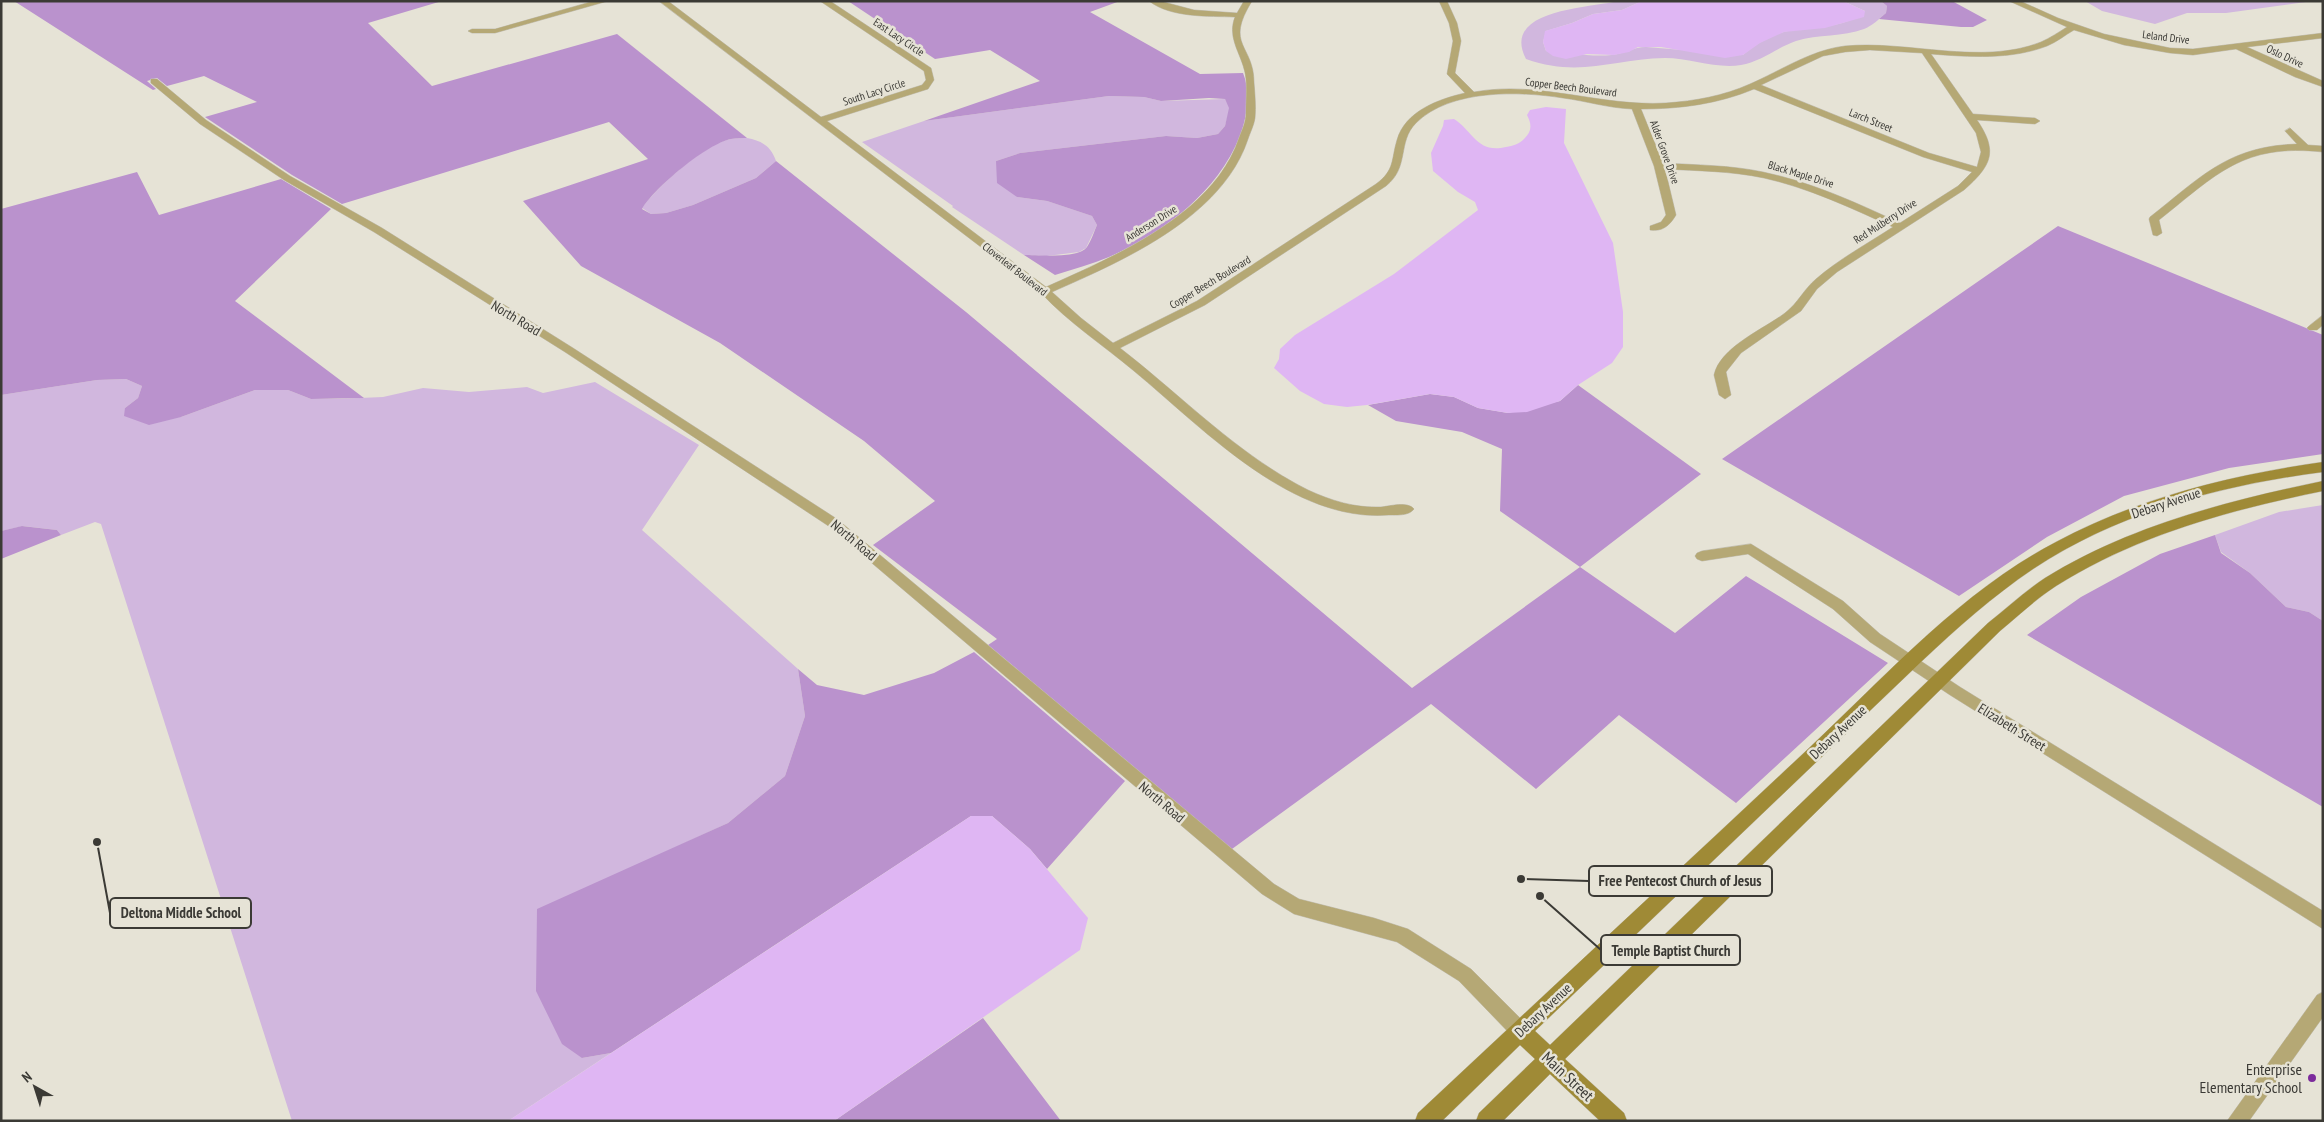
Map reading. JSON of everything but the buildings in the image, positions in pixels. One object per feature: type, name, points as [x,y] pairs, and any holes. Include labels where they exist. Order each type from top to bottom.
[{"type":"main road","name":"Debary Avenue","points":[[1426,1121],[1968,611],[2029,564],[2098,526],[2154,506],[2226,484],[2323,467]]},
{"type":"main road","name":"Debary Avenue","points":[[1486,1121],[1994,627],[2051,583],[2121,545],[2176,523],[2250,500],[2323,486]]},
{"type":"main road","name":"Main Street","points":[[1520,1031],[1616,1121]]},
{"type":"street","points":[[472,31],[495,30],[604,1]]},
{"type":"street","name":"Cloverleaf Boulevard","points":[[663,1],[1045,291],[1063,310],[1113,347],[1249,458],[1293,488],[1330,504],[1364,513],[1407,509]]},
{"type":"street","name":"East Lacy Circle","points":[[824,1],[928,70],[930,80]]},
{"type":"street","points":[[1153,1],[1166,8],[1180,11],[1238,15],[1248,1]]},
{"type":"street","points":[[1443,1],[1455,29],[1457,48],[1451,63],[1451,74],[1472,95]]},
{"type":"street","name":"Leland Drive","points":[[2013,1],[2075,26],[2153,49],[2193,52],[2323,35]]},
{"type":"street","name":"Anderson Drive","points":[[1045,291],[1092,270],[1184,218],[1210,193],[1230,168],[1239,153],[1250,124],[1253,108],[1250,76],[1237,46],[1234,31],[1238,15]]},
{"type":"street","name":"Copper Beech Boulevard","points":[[1113,347],[1201,303],[1388,180],[1394,173],[1403,135],[1411,122],[1434,106],[1472,95],[1528,92],[1634,106],[1705,101],[1755,86],[1805,59],[1822,53],[1846,49],[1878,48],[1988,54],[2017,51],[2043,44],[2075,26]]},
{"type":"street","name":"Oslo Drive","points":[[2239,47],[2298,75],[2323,84]]},
{"type":"street","points":[[1924,50],[1981,133],[1986,148],[1986,160],[1979,172]]},
{"type":"street","name":"South Lacy Circle","points":[[821,120],[925,87],[930,80]]},
{"type":"street","name":"North Road","points":[[154,81],[203,122],[287,178],[378,230],[569,350],[832,522],[1268,890],[1294,906],[1402,935],[1464,975],[1520,1031]]},
{"type":"street","name":"Larch Street","points":[[1755,86],[1926,155],[1979,172]]},
{"type":"street","name":"Alder Grove Drive","points":[[1634,106],[1659,166],[1672,215],[1665,224],[1654,228]]},
{"type":"street","points":[[1971,117],[2035,121]]},
{"type":"street","points":[[2290,131],[2305,147]]},
{"type":"street","points":[[2157,233],[2154,219],[2223,167],[2252,153],[2305,147],[2323,149]]},
{"type":"street","name":"Black Maple Drive","points":[[1659,166],[1739,171],[1786,180],[1838,199],[1900,227]]},
{"type":"street","name":"Red Mulberry Drive","points":[[1725,395],[1720,376],[1729,358],[1799,307],[1815,285],[1833,270],[1961,188],[1979,172]]},
{"type":"street","points":[[2313,328],[2323,318]]},
{"type":"street","name":"Elizabeth Street","points":[[1702,556],[1751,549],[1838,605],[1875,638],[2323,921]]},
{"type":"street","points":[[2238,1121],[2323,1001]]},
{"type":"shaded area","points":[[14,1],[442,1],[368,23],[432,86],[617,34],[747,138],[721,142],[696,157],[669,179],[648,200],[642,209],[651,214],[666,213],[693,205],[756,178],[776,161],[966,312],[1412,688],[1580,567],[1675,633],[1746,576],[1888,663],[1736,803],[1619,715],[1536,789],[1431,704],[1232,849],[988,645],[997,639],[873,545],[935,501],[864,441],[720,343],[581,266],[523,201],[648,159],[609,122],[342,204],[292,175],[205,117],[257,102],[204,76],[167,86],[157,78],[147,81],[156,89],[153,90]]},
{"type":"shaded area","points":[[848,1],[1120,1],[1090,12],[1200,74],[1243,73],[1247,96],[1246,113],[1240,136],[1230,157],[1218,175],[1203,193],[1169,223],[1109,257],[1055,275],[1024,255],[1067,255],[1082,251],[1087,247],[1097,225],[1092,216],[1047,201],[1017,197],[997,183],[996,161],[1020,153],[1166,136],[1197,138],[1218,134],[1225,126],[1229,108],[1225,99],[1161,101],[1144,97],[1109,96],[924,121],[1040,81],[990,50],[935,59]]},
{"type":"shaded area","points":[[1618,1],[1642,1],[1622,10],[1593,14],[1546,31],[1543,42],[1546,51],[1604,55],[1646,47],[1743,55],[1762,41],[1778,34],[1836,25],[1846,22],[1865,11],[1843,1],[1882,2],[1887,6],[1886,13],[1864,29],[1856,32],[1796,41],[1755,61],[1741,65],[1722,66],[1665,58],[1596,66],[1563,67],[1526,59],[1521,42],[1525,30],[1536,21],[1570,9]]},
{"type":"shaded area","points":[[1642,1],[1843,1],[1865,11],[1864,17],[1825,28],[1784,32],[1760,43],[1743,55],[1725,58],[1661,47],[1638,47],[1629,52],[1614,55],[1587,54],[1566,59],[1553,56],[1546,51],[1543,42],[1545,31],[1593,14],[1622,10]]},
{"type":"shaded area","points":[[1863,1],[1952,1],[1987,20],[1973,27],[1961,27],[1879,19],[1886,13],[1887,6],[1882,2]]},
{"type":"shaded area","points":[[2085,1],[2313,1],[2226,13],[2187,13],[2155,24],[2102,11]]},
{"type":"shaded area","points":[[1109,96],[1144,97],[1161,101],[1225,99],[1230,108],[1225,126],[1218,134],[1197,138],[1166,136],[1020,153],[996,161],[1017,197],[1047,201],[1092,216],[1097,225],[1086,248],[1079,252],[1047,256],[1024,255],[952,207],[862,142],[924,121]]},
{"type":"shaded area","points":[[1546,107],[1566,109],[1564,143],[1613,243],[1623,312],[1623,347],[1612,363],[1578,385],[1560,401],[1527,412],[1508,413],[1478,408],[1454,397],[1430,394],[1347,407],[1324,404],[1300,391],[1274,368],[1279,359],[1280,349],[1295,335],[1394,274],[1478,210],[1475,202],[1458,192],[1433,171],[1431,153],[1444,120],[1454,119],[1476,140],[1488,147],[1509,147],[1522,141],[1530,131],[1530,122],[1527,115],[1530,110]]},
{"type":"shaded area","points":[[747,138],[769,148],[776,161],[756,178],[693,205],[666,213],[651,214],[642,208],[670,178],[695,157],[720,142]]},
{"type":"shaded area","points":[[137,172],[159,215],[281,179],[331,209],[235,301],[364,398],[311,399],[288,390],[255,390],[181,417],[149,425],[124,416],[125,408],[138,398],[142,386],[126,379],[97,380],[1,395],[1,209]]},
{"type":"shaded area","points":[[2058,226],[2323,335],[2323,454],[2229,468],[2124,496],[2047,537],[1959,596],[1722,459]]},
{"type":"shaded area","points":[[126,379],[142,386],[138,398],[125,408],[181,417],[255,390],[288,390],[311,399],[337,399],[383,397],[423,388],[469,392],[527,387],[543,393],[595,382],[699,445],[642,530],[798,669],[805,716],[785,776],[728,823],[637,865],[582,1058],[611,1053],[508,1121],[292,1121],[101,524],[95,522],[61,535],[57,530],[23,526],[1,531],[1,395],[97,380]]},
{"type":"shaded area","points":[[1578,385],[1701,474],[1580,567],[1500,511],[1502,449],[1462,432],[1396,421],[1368,405],[1430,394],[1454,397],[1478,408],[1508,413],[1560,401]]},
{"type":"shaded area","points":[[2323,505],[2323,621],[2309,612],[2286,607],[2250,573],[2221,552],[2215,535],[2279,512]]},
{"type":"shaded area","points":[[22,526],[57,530],[61,535],[1,559],[1,531]]},
{"type":"shaded area","points":[[2215,535],[2221,553],[2250,573],[2286,607],[2309,612],[2323,621],[2323,807],[2027,635],[2081,597],[2160,554]]},
{"type":"shaded area","points":[[974,652],[1125,781],[1047,869],[1030,849],[992,816],[971,816],[611,1053],[582,1058],[562,1044],[536,991],[537,909],[728,823],[785,776],[805,716],[798,669],[817,685],[864,695],[934,673]]},
{"type":"shaded area","points":[[971,816],[992,816],[1030,849],[1088,918],[1080,950],[834,1121],[508,1121]]},
{"type":"shaded area","points":[[983,1018],[1061,1121],[834,1121]]},
{"type":"place","name":"Deltona Middle School","points":[[97,842]]},
{"type":"place","name":"Free Pentecost Church of Jesus","points":[[1521,879]]},
{"type":"place","name":"Temple Baptist Church","points":[[1540,896]]},
{"type":"place","name":"Enterprise Elementary School","points":[[2312,1078]]}]
